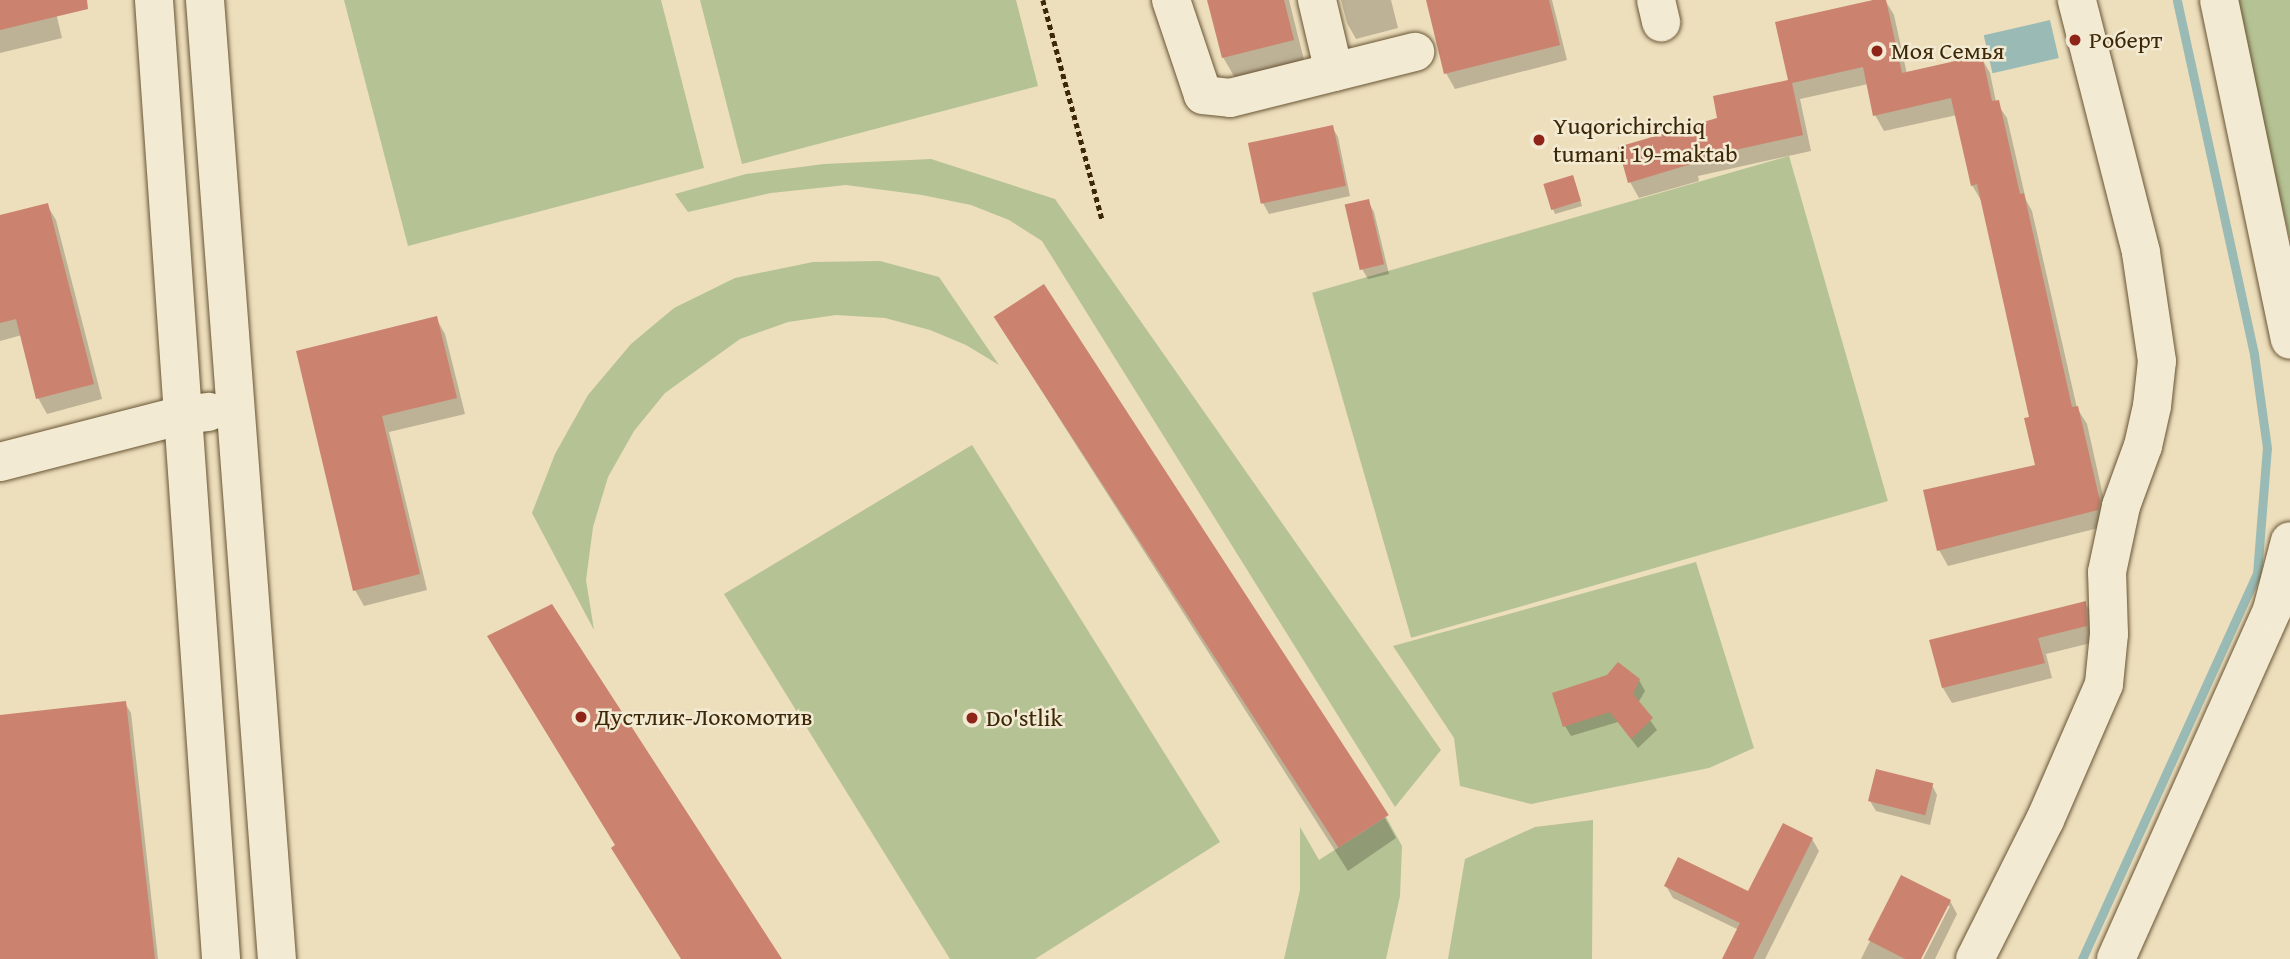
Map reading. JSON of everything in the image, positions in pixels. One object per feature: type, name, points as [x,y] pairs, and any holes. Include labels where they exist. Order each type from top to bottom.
[{"type":"street","points":[[154,0],[221,959]]},
{"type":"street","points":[[205,0],[277,959]]},
{"type":"street","points":[[1171,0],[1203,95],[1230,98],[1415,52]]},
{"type":"street","points":[[1317,0],[1334,72]]},
{"type":"street","points":[[1975,959],[2045,820],[2104,684],[2109,634],[2107,572],[2121,506],[2143,446],[2152,406],[2157,361],[2141,251],[2077,0]]},
{"type":"street","points":[[2219,0],[2290,340]]},
{"type":"street","points":[[158,52],[208,48]]},
{"type":"street","points":[[0,461],[183,415],[235,408]]},
{"type":"street","points":[[2116,959],[2272,610],[2290,541]]},
{"type":"path","points":[[1043,0],[1102,219]]},
{"type":"green space","points":[[344,0],[661,0],[704,168],[408,246]]},
{"type":"green space","points":[[700,0],[1016,0],[1038,86],[742,164]]},
{"type":"green space","points":[[2236,0],[2290,0],[2290,239],[2265,135]]},
{"type":"green space","points":[[1789,156],[1888,501],[1411,638],[1312,293]]},
{"type":"green space","points":[[931,159],[1055,199],[1441,750],[1395,807],[1042,241],[1009,220],[971,205],[922,195],[846,185],[771,193],[688,212],[675,194],[746,174],[824,164]]},
{"type":"green space","points":[[880,261],[939,277],[999,365],[966,345],[930,330],[885,318],[836,315],[788,322],[740,339],[665,393],[634,431],[608,477],[593,527],[586,580],[594,630],[532,513],[555,454],[588,395],[631,344],[674,308],[735,278],[813,262]]},
{"type":"green space","name":"Do'stlik","points":[[972,445],[1220,842],[1035,959],[950,959],[724,594]]},
{"type":"green space","points":[[1696,562],[1754,748],[1709,768],[1531,804],[1460,786],[1454,738],[1393,646]]},
{"type":"green space","points":[[1386,817],[1402,846],[1400,896],[1386,959],[1284,959],[1300,890],[1300,827],[1319,860]]},
{"type":"green space","points":[[1593,820],[1592,959],[1448,959],[1465,859],[1535,827]]},
{"type":"water","points":[[2050,20],[2059,58],[1993,73],[1984,35]]},
{"type":"building","points":[[0,0],[87,0],[88,9],[0,30]]},
{"type":"building","points":[[1207,0],[1284,0],[1294,40],[1222,58]]},
{"type":"building","points":[[1426,0],[1549,0],[1560,45],[1444,74]]},
{"type":"building","points":[[1873,0],[1886,0],[1902,73],[1982,55],[1992,101],[1999,100],[2020,194],[2024,193],[2072,407],[2078,406],[2100,501],[2098,510],[1937,551],[1923,490],[2035,465],[2024,418],[2029,417],[1977,184],[1971,186],[1951,98],[1873,116],[1863,67],[1792,83],[1803,135],[1690,160],[1691,164],[1628,183],[1618,147],[1717,118],[1713,96],[1788,80],[1775,22]]},
{"type":"building","points":[[1333,125],[1346,186],[1261,204],[1248,143]]},
{"type":"building","points":[[1573,175],[1581,201],[1551,210],[1543,184]]},
{"type":"building","points":[[1369,199],[1384,264],[1360,270],[1345,205]]},
{"type":"building","points":[[48,203],[94,384],[36,399],[16,319],[0,323],[0,215]]},
{"type":"building","points":[[1044,284],[1389,815],[1338,848],[994,317]]},
{"type":"building","points":[[437,316],[457,398],[382,416],[420,574],[353,591],[296,351]]},
{"type":"building","points":[[2086,601],[2087,626],[2038,638],[2045,663],[1942,688],[1929,640]]},
{"type":"building","name":"Дустлик-Локомотив","points":[[552,604],[782,959],[681,959],[611,848],[615,845],[487,636]]},
{"type":"building","points":[[1618,662],[1640,679],[1633,694],[1653,718],[1631,739],[1610,712],[1563,727],[1552,693],[1607,675]]},
{"type":"building","points":[[126,701],[155,959],[0,959],[0,715]]},
{"type":"building","points":[[1876,769],[1933,783],[1925,815],[1868,801]]},
{"type":"building","points":[[1783,823],[1813,838],[1753,959],[1722,959],[1740,923],[1664,886],[1678,857],[1748,891]]},
{"type":"building","points":[[1901,875],[1951,900],[1921,959],[1905,959],[1868,940]]},
{"type":"waterway","points":[[2082,959],[2257,574],[2267,448],[2254,354],[2177,0]]},
{"type":"place","name":"Роберт","points":[[2075,40]]},
{"type":"place","name":"Моя Семья","points":[[1877,51]]},
{"type":"place","name":"Yuqorichirchiq tumani 19-maktab","points":[[1539,140]]},
{"type":"place","name":"Дустлик-Локомотив","points":[[581,717]]},
{"type":"place","name":"Do'stlik","points":[[972,718]]}]
